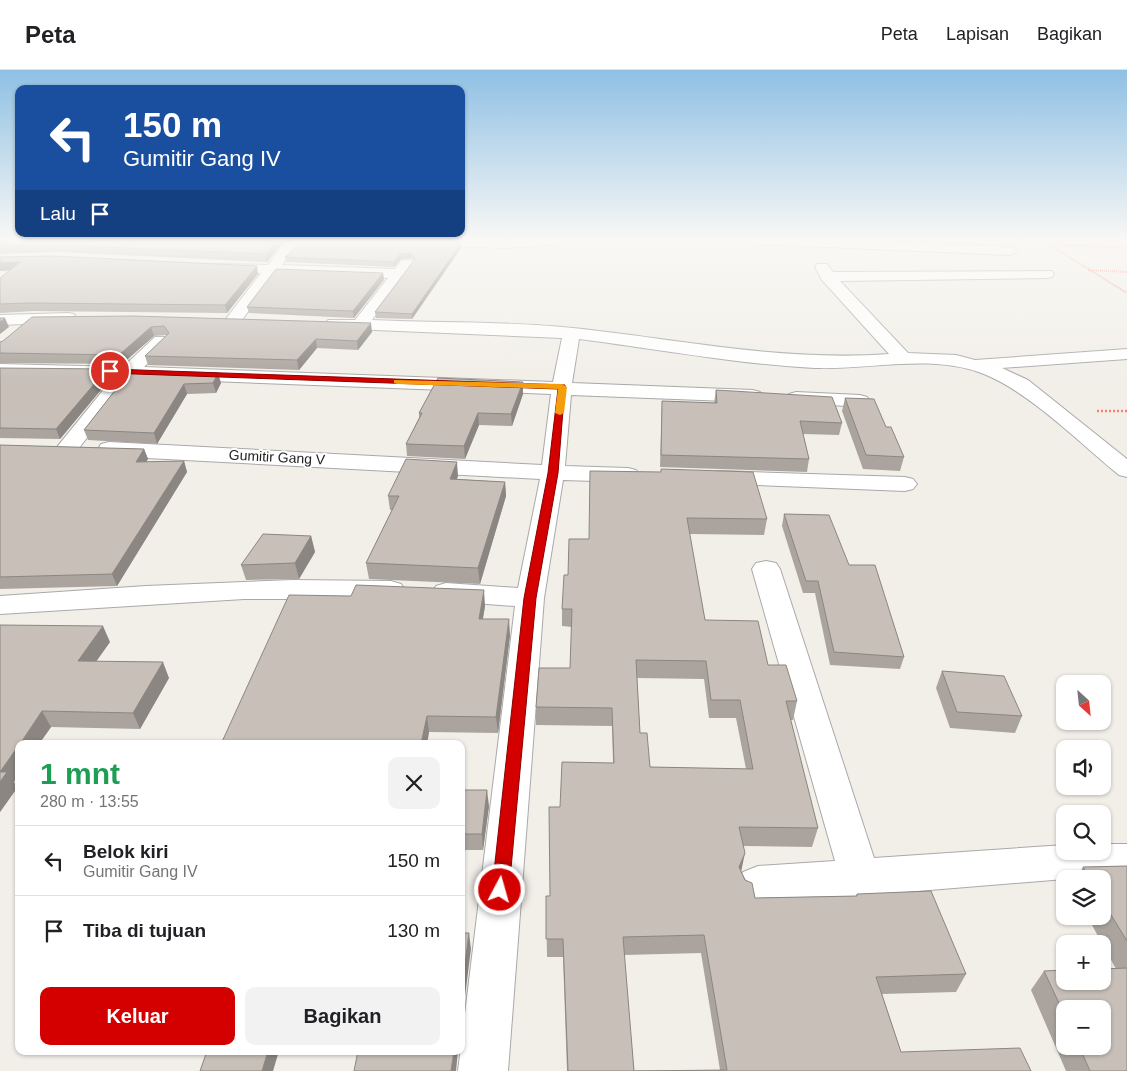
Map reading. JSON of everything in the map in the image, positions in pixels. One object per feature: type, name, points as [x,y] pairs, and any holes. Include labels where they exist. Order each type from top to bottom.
[{"type":"street","points":[[233,320],[259,286]]},
{"type":"street","points":[[360,325],[389,286]]},
{"type":"street","points":[[835,286],[904,358]]},
{"type":"street","points":[[13,334],[33,318]]},
{"type":"street","points":[[0,320],[85,318]]},
{"type":"street","points":[[213,319],[250,321]]},
{"type":"street","points":[[322,324],[571,333],[731,354],[815,362],[853,362],[904,358],[974,364],[1127,354]]},
{"type":"street","points":[[483,1071],[530,598],[553,473],[562,387],[571,333]]},
{"type":"street","points":[[128,372],[161,341]]},
{"type":"street","points":[[974,364],[1002,374],[1021,384],[1127,470]]},
{"type":"street","points":[[0,370],[128,372],[562,387],[860,401]]},
{"type":"street","name":"Gumitir Gang V","points":[[128,372],[58,447],[553,473],[653,476]]},
{"type":"street","points":[[692,477],[904,484]]},
{"type":"street","points":[[766,569],[860,877]]},
{"type":"street","points":[[0,604],[167,593],[365,589],[530,598]]},
{"type":"street","points":[[758,886],[1073,862],[1127,862]]},
{"type":"path","points":[[1114,286],[1127,293]]},
{"type":"building","points":[[0,286],[241,286],[225,305],[0,304]]},
{"type":"building","points":[[263,286],[373,286],[353,311],[247,307]]},
{"type":"building","points":[[395,286],[432,286],[412,314],[375,312]]},
{"type":"building","points":[[133,316],[371,323],[357,341],[316,339],[297,360],[145,356],[169,333],[164,326],[151,327],[119,355],[0,353],[0,342],[32,317]]},
{"type":"building","points":[[0,368],[107,369],[56,429],[0,428]]},
{"type":"building","points":[[131,370],[218,373],[213,383],[184,384],[154,433],[84,430]]},
{"type":"building","points":[[438,378],[523,382],[511,414],[478,413],[464,446],[406,444],[422,413],[419,413]]},
{"type":"building","points":[[716,390],[832,397],[842,423],[800,421],[809,459],[661,455],[662,401],[717,403]]},
{"type":"building","points":[[845,398],[874,399],[886,427],[891,427],[904,457],[866,455]]},
{"type":"building","points":[[0,445],[144,449],[136,462],[184,461],[112,574],[0,577]]},
{"type":"building","points":[[406,459],[457,462],[450,479],[505,482],[478,568],[366,563],[399,496],[388,496]]},
{"type":"building","points":[[661,469],[753,472],[767,519],[687,518],[705,620],[758,621],[768,665],[786,665],[797,701],[786,701],[818,828],[739,827],[745,853],[739,867],[745,880],[752,883],[755,898],[857,896],[857,894],[931,891],[966,974],[876,977],[901,1052],[1020,1048],[1031,1071],[634,1071],[568,1071],[563,939],[546,939],[546,896],[550,896],[549,807],[560,807],[562,762],[614,763],[612,708],[536,707],[539,668],[570,668],[572,609],[562,609],[564,575],[568,575],[569,539],[589,539],[590,471],[661,472]],"holes":[[[636,660],[706,661],[711,700],[740,700],[753,769],[650,767],[647,733],[640,733]],[[704,935],[727,1070],[634,1071],[623,937]]]},
{"type":"building","points":[[784,514],[829,515],[849,565],[875,565],[904,657],[834,652],[818,581],[806,581]]},
{"type":"building","points":[[263,534],[311,536],[295,563],[241,565]]},
{"type":"building","points":[[356,585],[484,590],[479,619],[509,619],[496,717],[427,716],[422,740],[223,740],[289,595],[351,596]]},
{"type":"building","points":[[0,625],[103,626],[78,661],[163,662],[133,713],[42,711],[23,740],[15,740],[15,751],[0,772]]},
{"type":"building","points":[[942,671],[1004,676],[1022,716],[957,712]]},
{"type":"building","points":[[0,772],[7,772],[0,782]]},
{"type":"building","points":[[465,790],[487,790],[482,834],[465,834]]},
{"type":"building","points":[[1127,866],[1127,941],[1111,915],[1111,870],[1085,870],[1083,867]]},
{"type":"building","points":[[465,933],[469,933],[465,964]]},
{"type":"building","points":[[1127,968],[1127,1071],[1090,1071],[1083,1055],[1111,1055],[1111,1000],[1058,1000],[1044,971],[1056,970],[1056,990],[1111,990],[1111,969]]},
{"type":"building","points":[[206,1055],[267,1055],[262,1071],[200,1071]]},
{"type":"building","points":[[357,1055],[453,1055],[451,1071],[354,1071]]},
{"type":"slow traffic","points":[[397,382],[562,387],[560,413]]},
{"type":"route","points":[[110,371],[562,387],[553,473],[530,598],[500,890]]}]
